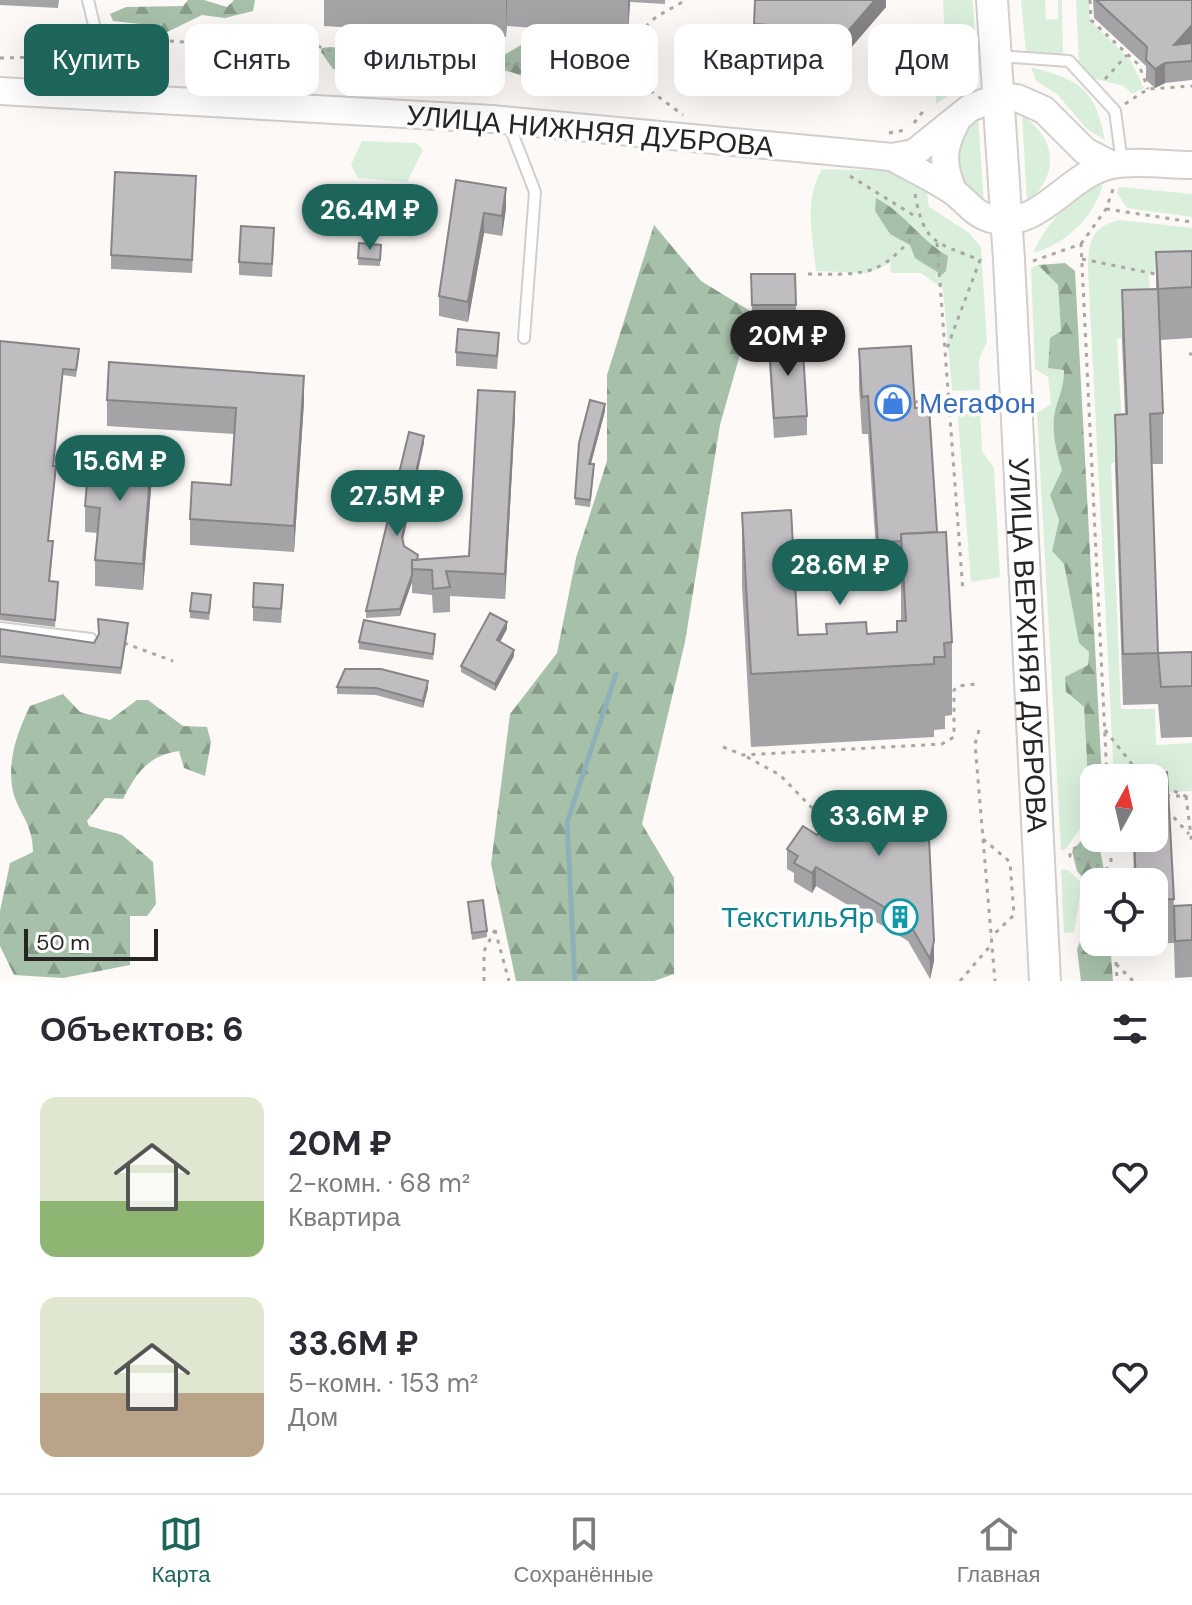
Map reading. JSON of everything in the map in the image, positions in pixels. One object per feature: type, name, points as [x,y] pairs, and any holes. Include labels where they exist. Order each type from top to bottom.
[{"type":"main road","name":"УЛИЦА ВЕРХНЯЯ ДУБРОВА","points":[[992,0],[1007,220],[1021,261],[1045,981]]},
{"type":"street","name":"УЛИЦА ВЕРХНЯЯ ДУБРОВА","points":[[995,55],[988,82],[946,140],[943,161],[962,200],[1021,261]]},
{"type":"street","points":[[995,55],[1085,151],[1117,165]]},
{"type":"street","name":"УЛИЦА НИЖНЯЯ ДУБРОВА","points":[[0,91],[507,121],[703,140],[888,145],[914,153],[963,115],[998,97]]},
{"type":"street","points":[[998,97],[1017,98],[1050,116],[1067,149],[1065,174],[1050,200],[1021,235],[1021,261]]},
{"type":"street","name":"УЛИЦА НИЖНЯЯ ДУБРОВА","points":[[888,145],[962,200],[993,219],[1007,220]]},
{"type":"street","points":[[1007,220],[1033,214],[1081,178],[1117,165],[1192,165]]},
{"type":"lane","points":[[88,0],[94,24]]},
{"type":"lane","points":[[995,55],[1026,61],[1069,61],[1115,111],[1117,165]]},
{"type":"lane","points":[[161,96],[165,101]]},
{"type":"lane","points":[[507,121],[535,192],[524,338]]},
{"type":"lane","points":[[0,628],[91,639]]},
{"type":"path","points":[[648,24],[686,0]]},
{"type":"path","points":[[1090,0],[1091,20],[1139,65],[1148,89]]},
{"type":"path","points":[[169,41],[197,43],[291,36],[349,58],[459,65],[521,62]]},
{"type":"path","points":[[1094,90],[1128,54]]},
{"type":"path","points":[[0,58],[24,58]]},
{"type":"path","points":[[1135,98],[1148,89],[1192,86]]},
{"type":"path","points":[[658,94],[677,108],[703,140]]},
{"type":"path","points":[[888,145],[910,129],[924,110]]},
{"type":"path","points":[[1021,261],[1081,244],[1106,209],[1117,165]]},
{"type":"path","points":[[839,173],[863,176]]},
{"type":"path","points":[[850,176],[920,220]]},
{"type":"path","points":[[915,192],[921,227],[937,243],[980,260],[945,352]]},
{"type":"path","points":[[1106,209],[1192,222]]},
{"type":"path","points":[[808,274],[862,275],[893,257],[921,227]]},
{"type":"path","points":[[937,243],[963,592]]},
{"type":"path","points":[[1081,244],[1106,764]]},
{"type":"path","points":[[1082,259],[1169,278]]},
{"type":"path","points":[[912,402],[978,399]]},
{"type":"path","points":[[91,639],[131,644],[173,661]]},
{"type":"path","points":[[743,755],[948,743],[955,732],[954,690],[976,684]]},
{"type":"path","points":[[979,730],[975,744],[995,981]]},
{"type":"path","points":[[1105,730],[1131,764]]},
{"type":"path","points":[[723,747],[780,775],[816,812]]},
{"type":"path","points":[[1168,789],[1186,796]]},
{"type":"path","points":[[1186,796],[1192,844]]},
{"type":"path","points":[[1168,797],[1192,797]]},
{"type":"path","points":[[1168,811],[1189,834]]},
{"type":"path","points":[[983,839],[1010,862],[1014,915],[991,937]]},
{"type":"path","points":[[1080,845],[1070,851],[1070,856],[1105,868]]},
{"type":"path","points":[[484,981],[484,951],[495,930],[509,981]]},
{"type":"path","points":[[960,981],[992,944]]},
{"type":"path","points":[[1116,956],[1117,981]]},
{"type":"path","points":[[1116,964],[1133,981]]},
{"type":"green space","points":[[188,0],[204,0],[227,7],[234,0],[255,0],[253,11],[225,18],[202,15],[169,31],[169,24],[113,21],[110,14],[126,7],[183,6]]},
{"type":"green space","points":[[943,0],[973,0],[974,24],[944,24]]},
{"type":"green space","points":[[1021,0],[1045,0],[1046,20],[1058,19],[1058,0],[1062,0],[1063,53],[1044,57],[1026,53]]},
{"type":"green space","points":[[1076,0],[1089,0],[1090,20],[1131,61],[1144,88],[1132,94],[1124,86],[1088,77],[1079,65]]},
{"type":"green space","points":[[521,45],[521,75],[505,71],[506,54]]},
{"type":"green space","points":[[335,47],[335,69],[321,52],[322,48]]},
{"type":"green space","points":[[1031,67],[1062,77],[1083,89],[1096,109],[1105,140],[1087,129],[1057,94],[1036,81]]},
{"type":"green space","points":[[936,96],[948,96],[936,104]]},
{"type":"green space","points":[[1022,115],[1042,135],[1050,157],[1045,180],[1027,202]]},
{"type":"green space","points":[[978,117],[984,203],[965,184],[957,162],[961,138]]},
{"type":"green space","points":[[362,141],[416,143],[423,150],[407,182],[358,178],[351,165]]},
{"type":"green space","points":[[822,169],[894,171],[926,187],[929,207],[968,232],[981,247],[987,342],[979,359],[980,390],[952,391],[943,289],[921,273],[891,273],[890,263],[868,273],[816,271],[811,206]]},
{"type":"green space","points":[[1103,184],[1093,207],[1077,228],[1056,243],[1033,253],[1045,232],[1071,201]]},
{"type":"green space","points":[[1119,187],[1192,194],[1192,217],[1127,208],[1117,193]]},
{"type":"green space","points":[[876,198],[896,211],[948,256],[946,271],[942,275],[915,258],[910,245],[890,234],[875,211]]},
{"type":"green space","points":[[1120,220],[1192,228],[1192,270],[1149,273],[1152,335],[1117,339],[1124,462],[1111,463],[1121,709],[1155,709],[1156,745],[1192,743],[1192,791],[1168,792],[1168,764],[1113,764],[1088,270],[1093,237],[1110,223]]},
{"type":"green space","points":[[654,225],[701,281],[752,312],[720,425],[685,642],[642,824],[674,878],[674,974],[654,981],[516,981],[491,864],[510,714],[557,653],[576,558],[607,461],[607,375]]},
{"type":"green space","points":[[1065,263],[1075,271],[1101,764],[1087,764],[1084,707],[1066,692],[1065,677],[1088,665],[1089,652],[1079,643],[1064,564],[1052,551],[1059,520],[1050,495],[1062,470],[1054,423],[1064,370],[1048,368],[1050,338],[1061,331],[1058,285],[1038,265]]},
{"type":"green space","points":[[1038,265],[1058,285],[1061,331],[1048,367],[1064,370],[1054,422],[1062,470],[1050,495],[1059,520],[1052,551],[1064,564],[1079,643],[1089,652],[1088,665],[1066,693],[1084,707],[1087,764],[1080,764],[1080,828],[1066,849],[1061,850],[1037,413],[1051,404],[1048,377],[1035,369],[1031,268]]},
{"type":"green space","points":[[980,405],[982,451],[994,468],[1000,577],[971,582],[957,406]]},
{"type":"green space","points":[[63,694],[80,712],[110,720],[137,700],[148,700],[183,726],[207,727],[211,742],[205,776],[184,768],[179,751],[168,753],[151,761],[139,773],[123,799],[105,798],[87,821],[89,826],[122,835],[153,862],[156,904],[147,916],[130,916],[130,965],[63,978],[14,975],[0,946],[0,911],[10,863],[33,852],[30,832],[12,786],[13,755],[30,706]]},
{"type":"green space","points":[[1080,842],[1080,852],[1101,852],[1103,868],[1080,868],[1080,875],[1072,851]]},
{"type":"green space","points":[[1061,869],[1068,870],[1080,881],[1074,932],[1064,933]]},
{"type":"green space","points":[[1080,942],[1080,956],[1111,956],[1113,981],[1081,981],[1077,949]]},
{"type":"building","points":[[755,0],[875,0],[852,27],[852,24],[754,24]]},
{"type":"building","points":[[1096,0],[1192,0],[1192,25],[1174,45],[1192,43],[1192,61],[1165,63],[1155,69],[1146,60],[1147,47]]},
{"type":"building","points":[[115,172],[196,176],[192,260],[111,255]]},
{"type":"building","points":[[456,180],[506,188],[502,216],[484,213],[468,302],[439,296]]},
{"type":"building","points":[[241,226],[274,228],[272,264],[239,262]]},
{"type":"building","points":[[359,243],[381,245],[380,260],[358,258]]},
{"type":"building","points":[[1192,251],[1192,287],[1158,289],[1156,252]]},
{"type":"building","points":[[751,274],[795,274],[796,305],[752,305]]},
{"type":"building","points":[[1158,289],[1163,413],[1150,414],[1158,653],[1123,654],[1115,415],[1127,414],[1122,290]]},
{"type":"building","points":[[458,329],[499,333],[497,356],[456,352]]},
{"type":"building","points":[[802,335],[807,416],[774,418],[769,343],[786,342],[786,336]]},
{"type":"building","points":[[0,341],[79,349],[76,370],[63,369],[53,466],[56,466],[48,541],[53,541],[49,581],[58,582],[55,620],[0,614]]},
{"type":"building","points":[[911,346],[915,408],[929,407],[937,532],[901,534],[901,541],[878,543],[868,396],[862,397],[859,349]]},
{"type":"building","points":[[109,362],[304,376],[294,526],[190,519],[192,482],[231,485],[236,408],[107,400]]},
{"type":"building","points":[[478,390],[515,392],[505,574],[446,571],[450,587],[433,589],[432,570],[412,569],[412,560],[469,556]]},
{"type":"building","points":[[590,400],[605,404],[589,464],[594,464],[590,500],[575,498],[579,443]]},
{"type":"building","points":[[409,432],[424,436],[402,537],[404,546],[418,555],[417,560],[412,560],[412,575],[400,609],[366,611]]},
{"type":"building","points":[[104,446],[152,450],[143,564],[95,560],[100,508],[85,506],[89,460],[103,461]]},
{"type":"building","points":[[791,510],[798,635],[827,634],[826,624],[866,622],[867,634],[897,632],[897,621],[906,621],[901,534],[946,532],[952,642],[944,643],[945,657],[934,657],[934,664],[751,674],[742,513]]},
{"type":"building","points":[[254,583],[283,585],[281,609],[253,607]]},
{"type":"building","points":[[192,593],[211,595],[209,613],[190,611]]},
{"type":"building","points":[[490,613],[507,622],[497,640],[514,650],[495,684],[461,666]]},
{"type":"building","points":[[98,619],[128,623],[121,668],[0,656],[0,629],[94,643],[99,634]]},
{"type":"building","points":[[364,620],[435,634],[433,654],[359,642]]},
{"type":"building","points":[[1192,652],[1192,686],[1161,687],[1158,653]]},
{"type":"building","points":[[345,669],[381,669],[428,681],[423,701],[376,688],[337,687]]},
{"type":"building","points":[[1168,790],[1174,899],[1168,899],[1168,868],[1135,868],[1135,852],[1168,852]]},
{"type":"building","name":"ТекстильЯр","points":[[927,798],[934,941],[930,959],[908,921],[816,867],[812,873],[794,863],[798,856],[787,849],[803,826],[817,835],[826,823],[839,830],[858,802]]},
{"type":"building","points":[[483,900],[487,931],[472,933],[468,902]]},
{"type":"building","points":[[1192,905],[1192,940],[1175,941],[1174,906]]},
{"type":"waterway","points":[[575,981],[567,823],[616,674]]},
{"type":"place","name":"МегаФон","points":[[893,403]]},
{"type":"place","name":"ТекстильЯр","points":[[900,917]]}]
